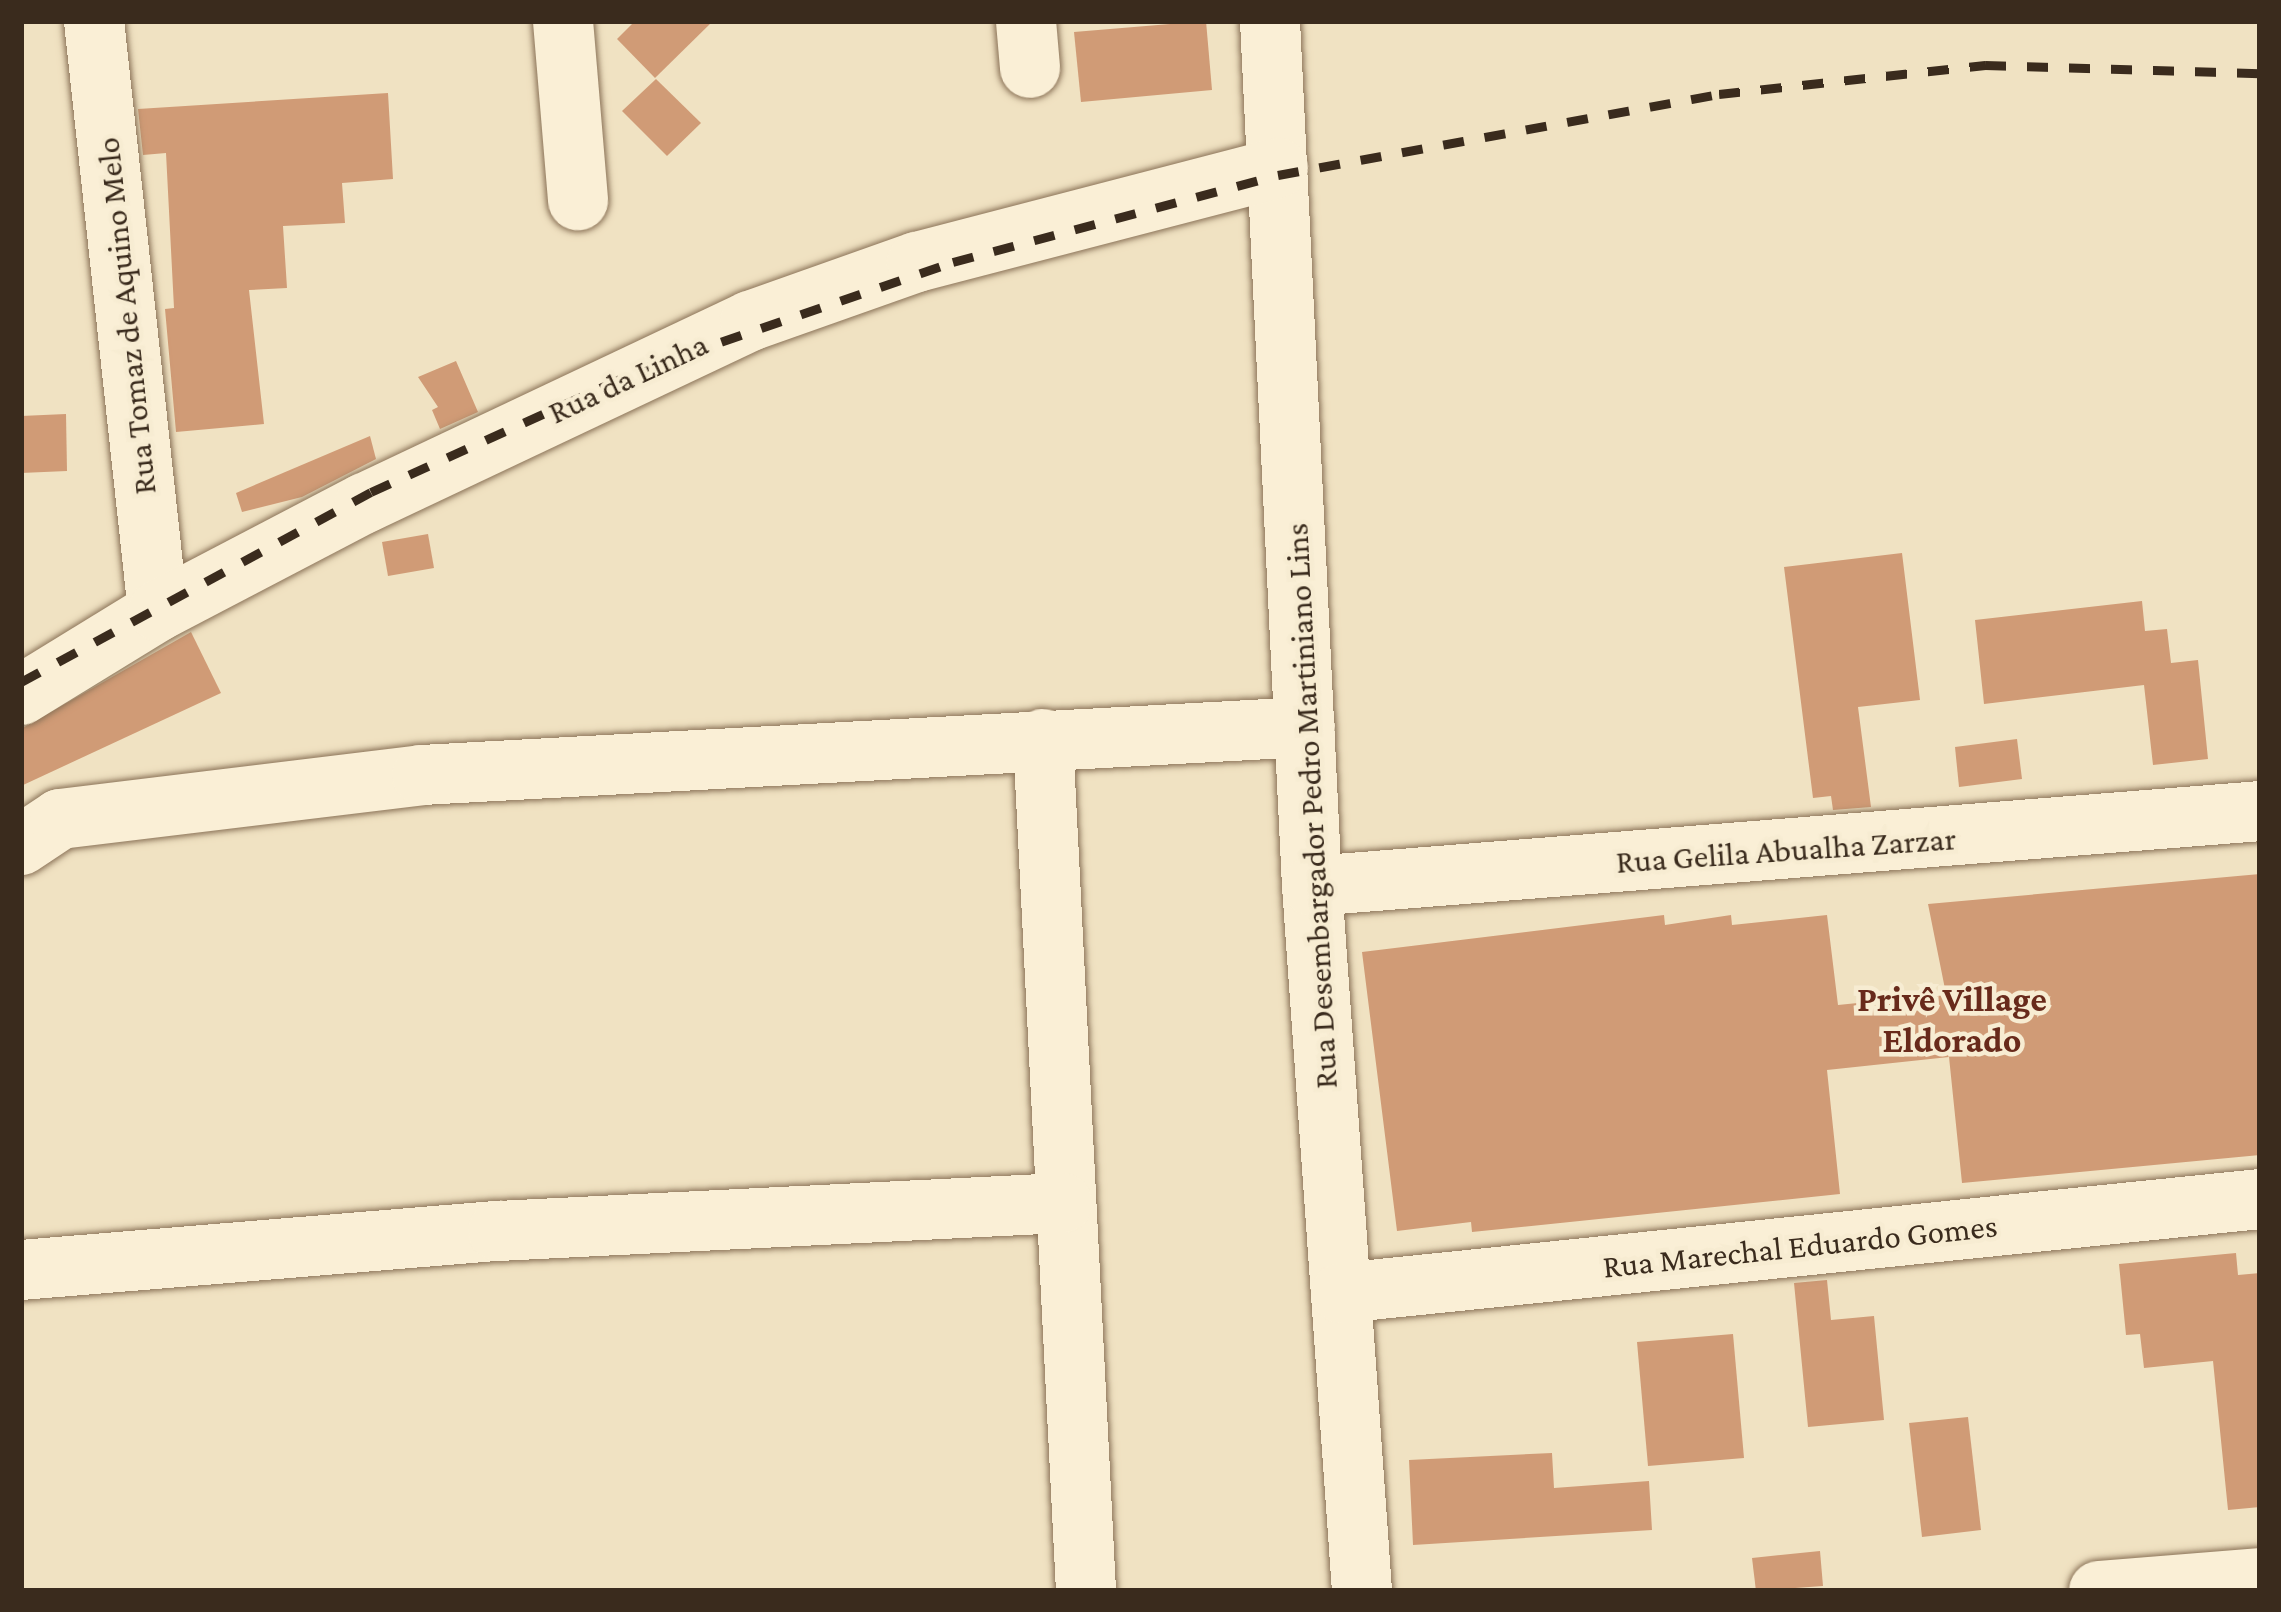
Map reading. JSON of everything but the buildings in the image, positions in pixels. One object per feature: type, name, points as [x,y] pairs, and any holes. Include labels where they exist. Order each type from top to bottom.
[{"type":"street","name":"Rua Tomaz de Aquino Melo","points":[[94,21],[158,610]]},
{"type":"street","points":[[563,21],[578,200]]},
{"type":"street","name":"Rua Desembargador Pedro Martiniano Lins","points":[[1270,21],[1312,886],[1362,1591]]},
{"type":"street","name":"Rua da Linha","points":[[21,694],[158,610],[386,493],[787,306],[917,262],[1278,168]]},
{"type":"street","points":[[21,845],[60,819],[422,775],[1305,727]]},
{"type":"street","points":[[1043,739],[1062,1203],[1086,1591]]},
{"type":"street","name":"Rua Gelila Abualha Zarzar","points":[[1312,886],[2260,811]]},
{"type":"street","name":"Rua Marechal Eduardo Gomes","points":[[1341,1293],[2260,1199]]},
{"type":"street","points":[[21,1270],[498,1231],[1062,1203]]},
{"type":"street","points":[[2098,1591],[2260,1578]]},
{"type":"railway","points":[[21,682],[371,492],[642,369],[953,262],[1278,175],[1719,94],[1985,65],[2260,73]]},
{"type":"district","name":"Privê Village Eldorado","points":[[1952,1020]]}]
